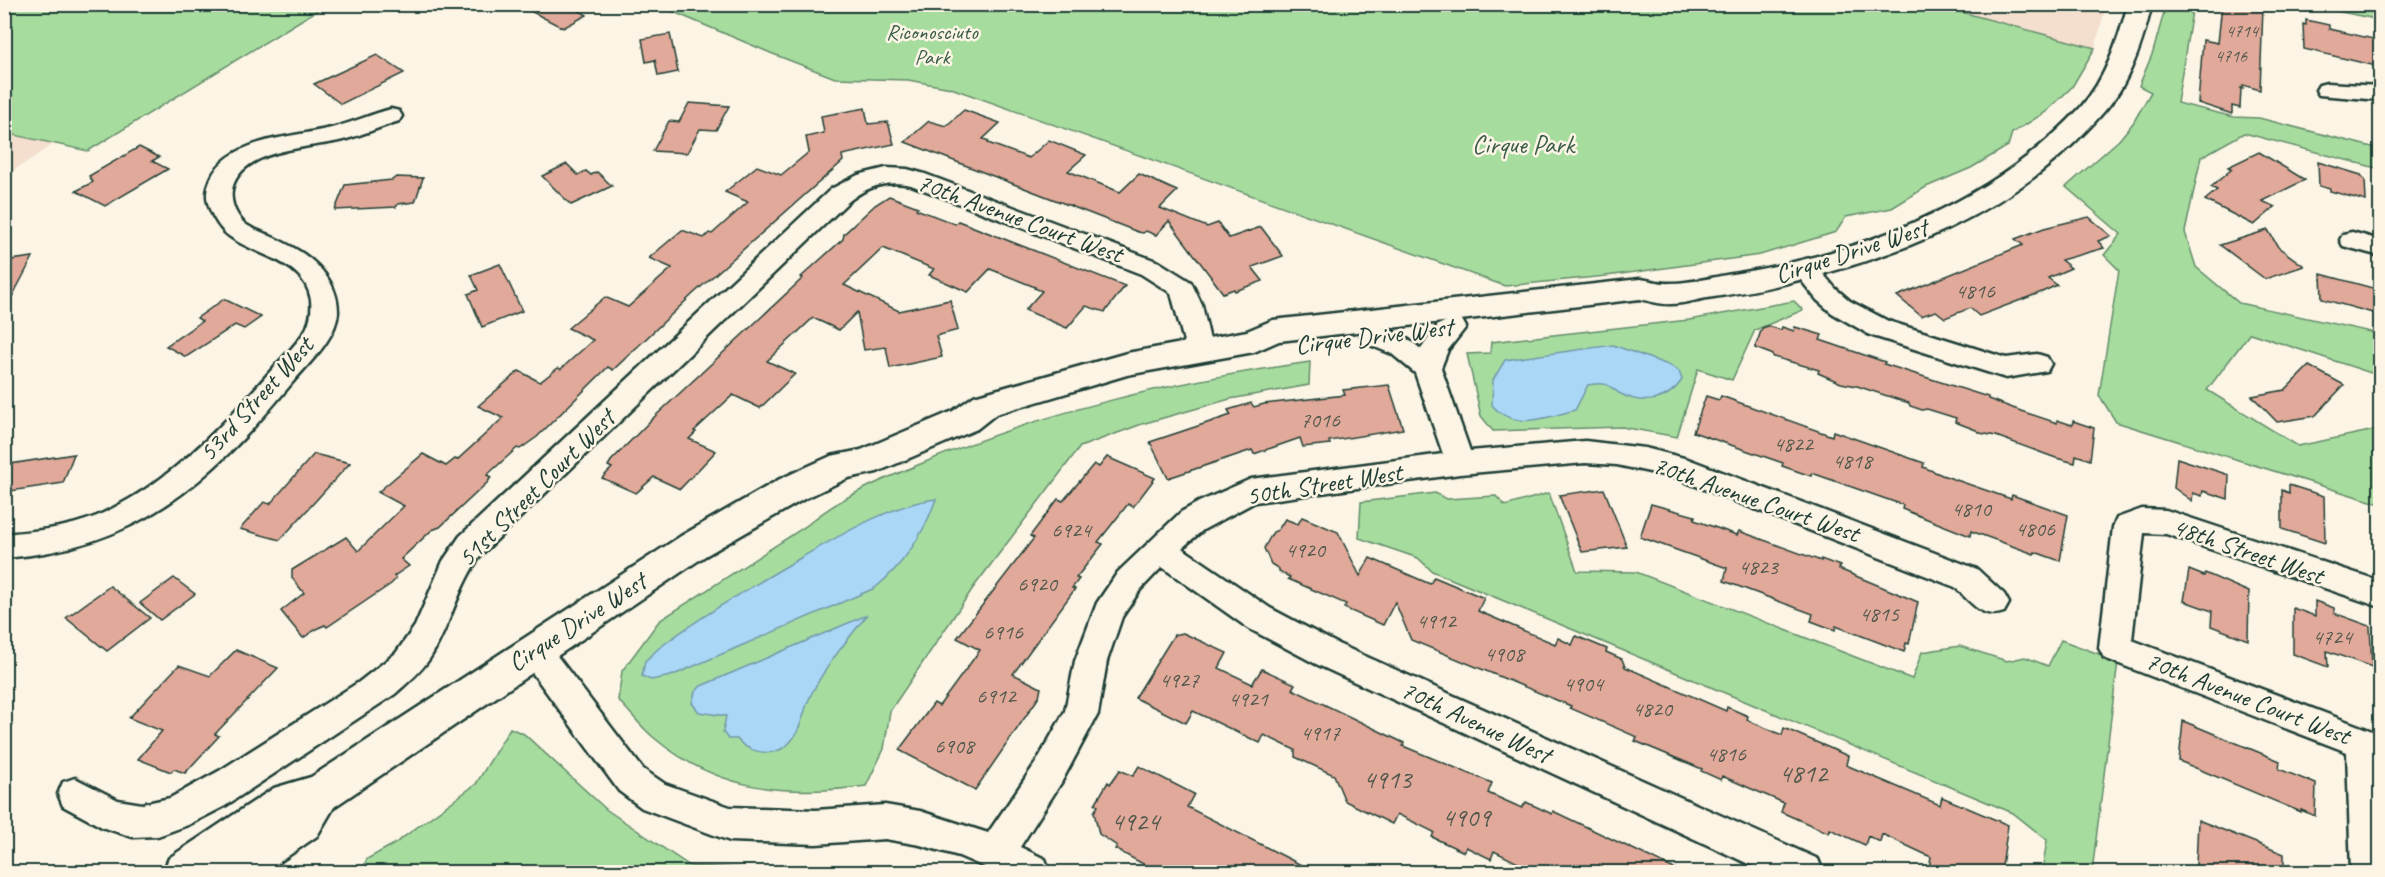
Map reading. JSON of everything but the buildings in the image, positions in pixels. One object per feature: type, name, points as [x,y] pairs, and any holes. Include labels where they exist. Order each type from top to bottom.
[{"type":"main road","name":"Cirque Drive West","points":[[1254,340],[1281,347],[1651,304],[1671,294],[1762,279],[1861,253],[1936,224],[1979,201],[2034,164],[2079,124],[2109,87],[2132,38],[2140,4]]},
{"type":"main road","name":"Cirque Drive West","points":[[184,873],[288,802],[320,794],[693,546],[792,489],[843,465],[865,463],[965,420],[986,405],[1070,378],[1190,351],[1254,340],[1273,331],[1640,289],[1671,294]]},
{"type":"main road","name":"Cirque Drive West","points":[[230,873],[303,822],[320,794]]},
{"type":"street","points":[[2327,90],[2380,93]]},
{"type":"street","name":"53rd Street West","points":[[4,546],[65,540],[98,529],[125,516],[199,464],[274,387],[312,342],[324,319],[325,306],[321,289],[301,263],[237,230],[230,222],[219,204],[224,177],[230,167],[249,154],[340,133],[391,116]]},
{"type":"street","name":"70th Avenue Court West","points":[[875,177],[898,175],[917,179],[1136,261],[1183,291],[1190,351]]},
{"type":"street","name":"51st Street Court West","points":[[75,794],[117,817],[144,821],[161,818],[197,803],[383,684],[403,667],[421,646],[447,580],[471,545],[840,195],[854,185],[875,177]]},
{"type":"street","points":[[2352,240],[2380,248]]},
{"type":"street","points":[[1805,269],[1826,294],[1841,307],[1879,328],[2006,368],[2037,364]]},
{"type":"street","points":[[1427,368],[1434,348],[1443,335],[1453,327]]},
{"type":"street","points":[[1374,336],[1401,347],[1427,368],[1460,463]]},
{"type":"street","name":"70th Avenue Court West","points":[[1460,463],[1585,453],[1617,454],[1678,467],[1934,564],[1966,578],[1993,603]]},
{"type":"street","name":"50th Street West","points":[[995,853],[1050,772],[1081,714],[1091,661],[1107,612],[1129,581],[1160,549],[1202,515],[1251,491],[1460,463]]},
{"type":"street","name":"48th Street West","points":[[2115,648],[2128,528],[2142,521],[2166,522],[2380,594]]},
{"type":"street","name":"70th Avenue West","points":[[1160,549],[1259,618],[1327,654],[1805,873]]},
{"type":"street","name":"70th Avenue Court West","points":[[2115,648],[2372,746]]},
{"type":"street","points":[[534,650],[631,780],[654,796],[730,824],[816,827],[885,822],[940,834],[995,853],[1032,873]]},
{"type":"street","points":[[2369,873],[2372,746]]},
{"type":"shaded area","points":[[1946,4],[2106,5],[2095,48],[1945,8]]},
{"type":"shaded area","points":[[5,133],[54,144],[5,176]]},
{"type":"green space","points":[[5,4],[326,5],[88,151],[5,133]]},
{"type":"green space","name":"Cirque Park","points":[[1946,4],[1946,8],[2095,48],[2072,87],[2046,112],[2012,133],[2008,146],[1971,168],[1926,187],[1892,208],[1846,217],[1836,232],[1760,255],[1606,276],[1505,286],[951,88],[908,80],[835,78],[657,5]]},
{"type":"green space","points":[[2166,5],[2193,5],[2177,103],[2234,117],[2259,118],[2380,149],[2380,169],[2244,133],[2201,157],[2185,232],[2196,267],[2239,303],[2380,334],[2380,376],[2250,333],[2207,390],[2298,446],[2380,429],[2380,504],[2116,422],[2099,395],[2119,270],[2104,255],[2121,234],[2066,187],[2119,140],[2133,123],[2151,92],[2139,86],[2153,52]]},
{"type":"green space","points":[[2308,5],[2380,5],[2380,20]]},
{"type":"green space","points":[[1794,301],[1803,310],[1755,330],[1732,380],[1698,369],[1677,437],[1622,427],[1493,431],[1481,416],[1467,354],[1490,353],[1491,342],[1689,320]]},
{"type":"green space","points":[[1310,362],[1309,385],[1230,399],[1142,424],[1080,447],[973,588],[890,711],[884,749],[866,786],[808,791],[780,790],[727,779],[702,769],[677,755],[648,733],[618,700],[622,671],[659,621],[859,491],[965,446],[1062,414],[1160,389]]},
{"type":"green space","points":[[1435,493],[1447,499],[1496,496],[1505,506],[1549,493],[1577,571],[1636,572],[1912,679],[1922,652],[1960,646],[2007,661],[2025,657],[2048,666],[2061,640],[2118,661],[2092,872],[2042,872],[2047,840],[2013,813],[1432,571],[1418,558],[1359,538],[1361,502]]},
{"type":"green space","points":[[510,728],[524,734],[607,810],[690,866],[738,868],[741,872],[361,872],[367,859],[394,844],[476,784]]},
{"type":"water","points":[[1613,345],[1671,366],[1679,371],[1682,380],[1669,393],[1654,400],[1637,400],[1605,384],[1588,385],[1575,410],[1542,419],[1510,418],[1492,405],[1493,380],[1505,360]]},
{"type":"water","points":[[936,499],[912,548],[875,588],[671,676],[651,680],[642,676],[645,661],[659,648],[747,590],[850,530],[902,507]]},
{"type":"water","points":[[867,615],[818,681],[796,734],[783,748],[771,752],[758,751],[746,747],[737,739],[728,739],[723,732],[726,716],[699,712],[692,703],[695,692],[701,686]]},
{"type":"park label","name":"Riconosciuto Park","points":[[932,44]]}]
